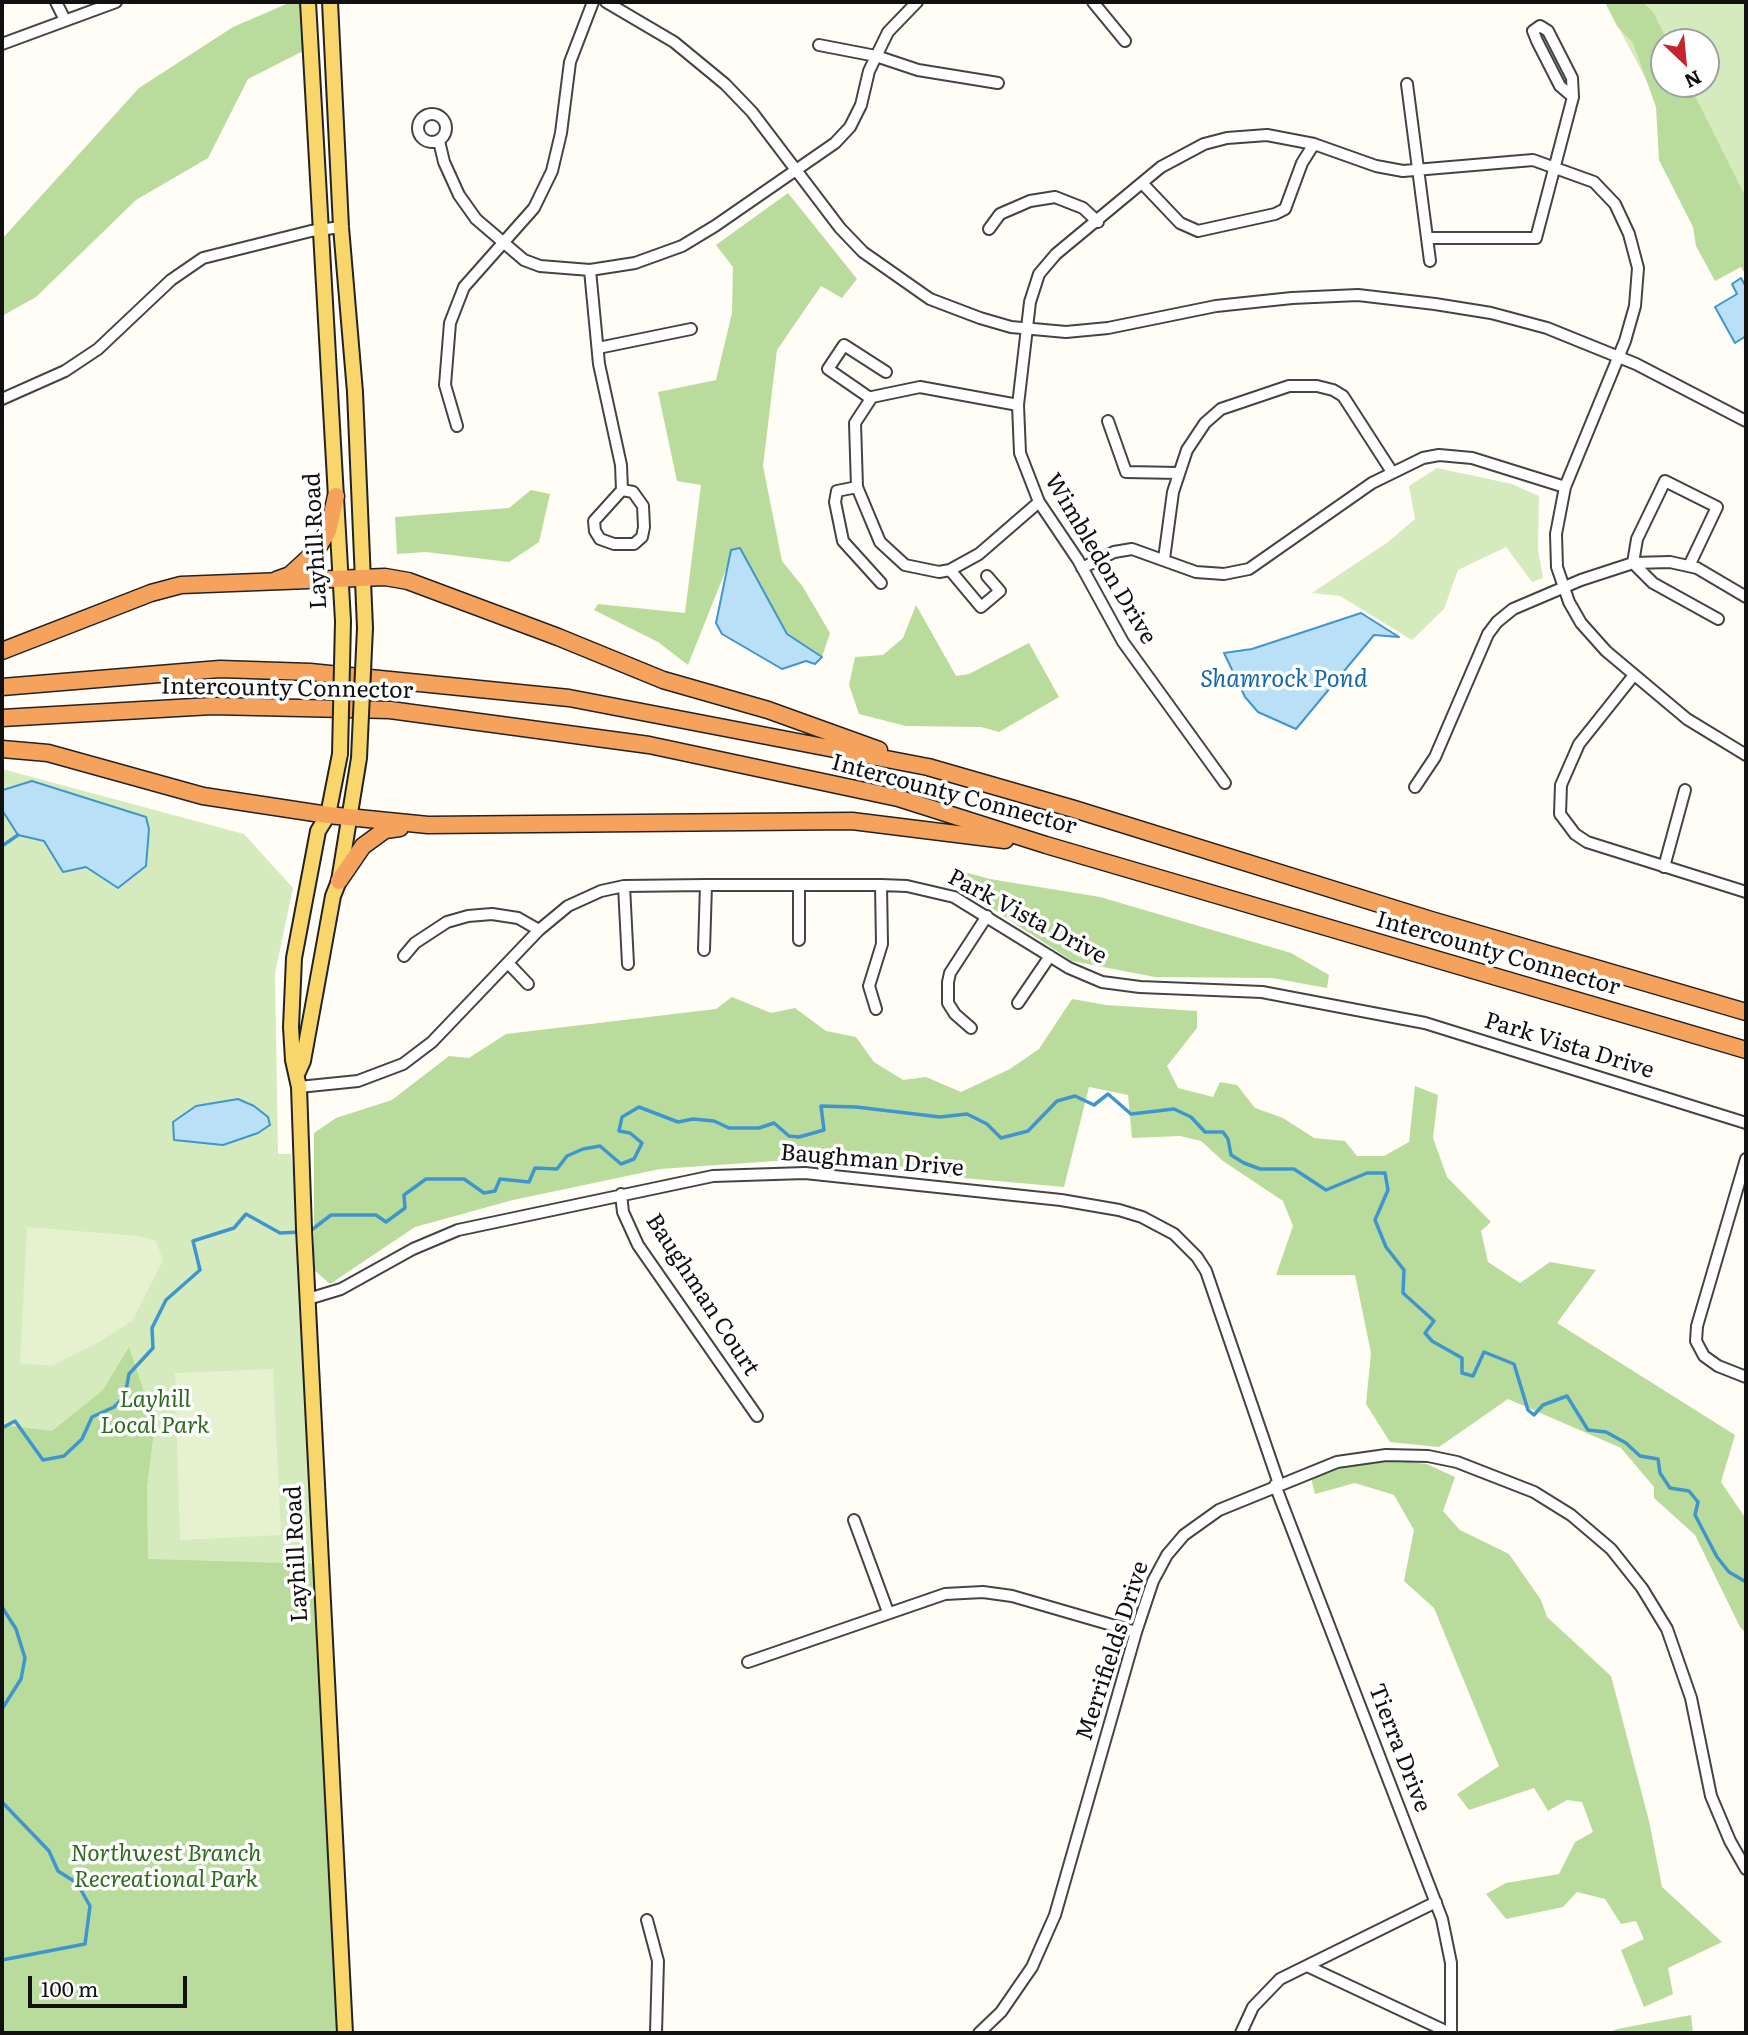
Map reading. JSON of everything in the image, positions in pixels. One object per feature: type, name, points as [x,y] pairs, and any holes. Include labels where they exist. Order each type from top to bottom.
[{"type":"highway","points":[[268,584],[289,575],[316,551],[328,531],[336,496]]},
{"type":"highway","points":[[2,652],[151,593],[181,585],[207,582],[268,584],[385,577],[408,581],[663,680],[768,710],[928,767]]},
{"type":"highway","name":"Intercounty Connector","points":[[2,687],[220,669],[310,672],[569,698],[928,767],[1074,809],[1444,924],[1746,1012]]},
{"type":"highway","name":"Intercounty Connector","points":[[2,718],[212,706],[390,710],[649,745],[898,798],[1046,845],[1746,1050]]},
{"type":"highway","points":[[2,749],[48,753],[203,796],[327,816],[428,825],[852,821],[1046,845]]},
{"type":"highway","points":[[339,881],[363,846],[385,830],[428,825]]},
{"type":"main road","name":"Layhill Road","points":[[308,2],[343,580],[343,621],[340,754],[327,816],[318,831],[295,958],[291,1027],[293,1060],[298,1072],[299,1087],[345,2033]]},
{"type":"main road","name":"Layhill Road","points":[[298,1072],[303,1061],[319,962],[351,818],[359,758],[365,628],[355,392],[341,227],[330,2]]},
{"type":"street","points":[[56,2],[65,20]]},
{"type":"street","points":[[2,44],[116,2]]},
{"type":"street","points":[[457,426],[445,385],[450,323],[464,288],[534,208],[552,171],[561,133],[570,62],[593,2]]},
{"type":"street","points":[[606,2],[674,42],[725,84],[752,111],[840,228],[863,252],[930,299],[980,318],[1026,329],[1066,332],[1108,328],[1216,306],[1292,298],[1359,295],[1490,313],[1547,328],[1618,356],[1746,421]]},
{"type":"street","points":[[439,141],[444,162],[459,195],[477,219],[524,260],[540,266],[590,270],[635,262],[682,246],[835,143],[850,127],[861,105],[876,56],[888,32],[918,2]]},
{"type":"street","points":[[1093,2],[1125,41]]},
{"type":"street","points":[[1429,239],[1536,238],[1573,97],[1572,78],[1548,31],[1540,26],[1533,31],[1537,41],[1560,86],[1573,97]]},
{"type":"street","points":[[819,45],[876,56],[918,70],[998,83]]},
{"type":"street","points":[[1407,84],[1430,261]]},
{"type":"street","name":"Wimbledon Drive","points":[[1225,783],[1123,642],[1082,568],[1039,502],[1020,453],[1018,405],[1026,329],[1039,274],[1056,254],[1098,222],[1161,167],[1204,144],[1227,138],[1266,135],[1314,144],[1376,166],[1419,170],[1494,161],[1533,160],[1554,165],[1594,182],[1615,204],[1629,234],[1638,268],[1635,306],[1618,356],[1565,487],[1556,534],[1558,567],[1563,589],[1581,623],[1634,676],[1687,719],[1746,755]]},
{"type":"street","points":[[1142,183],[1180,223],[1198,231],[1275,214],[1285,209],[1302,163],[1314,144]]},
{"type":"street","points":[[989,229],[1000,214],[1030,201],[1055,197],[1083,208],[1098,222]]},
{"type":"street","points":[[2,399],[65,371],[97,349],[171,280],[203,258],[321,229],[341,227]]},
{"type":"street","points":[[590,270],[598,348],[621,465],[622,490],[594,521],[595,531],[600,539],[614,544],[634,544],[642,537],[643,506],[633,492],[622,490]]},
{"type":"street","points":[[598,348],[691,329]]},
{"type":"street","points":[[870,398],[828,369],[844,345],[887,372]]},
{"type":"street","points":[[1164,559],[1179,473],[1187,450],[1205,423],[1221,409],[1289,386],[1317,386],[1343,396],[1392,472]]},
{"type":"street","points":[[1018,405],[920,387],[870,398],[855,423],[857,487],[880,542],[895,558],[916,570],[939,572],[950,570],[979,554],[1039,502]]},
{"type":"street","points":[[1108,421],[1126,472],[1179,473]]},
{"type":"street","points":[[1082,568],[1114,552],[1132,549],[1196,572],[1224,573],[1249,569],[1392,472],[1423,458],[1439,455],[1472,457],[1565,487]]},
{"type":"street","points":[[1633,563],[1636,539],[1665,481],[1717,507],[1689,566]]},
{"type":"street","points":[[857,487],[836,491],[835,502],[843,541],[881,583]]},
{"type":"street","points":[[1415,787],[1435,757],[1497,622],[1513,609],[1633,563],[1670,562],[1689,566],[1746,597]]},
{"type":"street","points":[[1633,563],[1653,583],[1718,618]]},
{"type":"street","points":[[950,570],[982,607],[1000,591],[987,576]]},
{"type":"street","points":[[1634,676],[1579,744],[1562,785],[1560,814],[1575,834],[1587,842],[1746,892]]},
{"type":"street","points":[[1664,867],[1685,790]]},
{"type":"street","points":[[704,950],[706,885]]},
{"type":"street","points":[[799,885],[799,940]]},
{"type":"street","points":[[876,1009],[869,986],[881,944],[881,885]]},
{"type":"street","name":"Park Vista Drive","points":[[299,1087],[358,1081],[382,1075],[403,1064],[432,1042],[539,930],[568,906],[601,891],[624,886],[881,885],[937,891],[986,916],[1050,956],[1102,982],[1140,987],[1262,992],[1425,1023],[1746,1124]]},
{"type":"street","points":[[624,886],[628,964]]},
{"type":"street","points":[[404,956],[415,943],[447,922],[468,916],[492,914],[518,918],[539,930]]},
{"type":"street","points":[[971,1028],[955,1014],[948,1003],[948,982],[950,973],[986,916]]},
{"type":"street","points":[[1018,1003],[1050,956]]},
{"type":"street","points":[[508,963],[528,984]]},
{"type":"street","points":[[1746,1159],[1697,1326],[1696,1341],[1704,1356],[1718,1366],[1746,1377]]},
{"type":"street","name":"Baughman Drive","points":[[308,1300],[341,1289],[413,1249],[458,1230],[713,1176],[806,1173],[1061,1200],[1142,1217],[1174,1234],[1197,1257],[1206,1271],[1277,1484]]},
{"type":"street","name":"Baughman Court","points":[[621,1194],[623,1212],[638,1245],[757,1416]]},
{"type":"street","name":"Merrifields Drive","points":[[979,2033],[1001,2012],[1032,1966],[1055,1915],[1136,1632],[1153,1581],[1167,1555],[1184,1535],[1219,1510],[1277,1484],[1337,1462],[1386,1455],[1427,1455],[1489,1472],[1534,1492],[1571,1515],[1611,1549],[1642,1588],[1667,1629],[1691,1698],[1711,1796],[1730,1841],[1746,1869]]},
{"type":"street","name":"Tierra Drive","points":[[1277,1484],[1436,1902],[1451,1963],[1450,2033]]},
{"type":"street","points":[[854,1520],[888,1612]]},
{"type":"street","points":[[748,1662],[944,1594],[983,1592],[1012,1596],[1136,1632]]},
{"type":"street","points":[[1241,2033],[1253,2007],[1280,1979],[1436,1902]]},
{"type":"street","points":[[647,1920],[658,1961],[656,2033]]},
{"type":"street","points":[[1307,1966],[1450,2033]]},
{"type":"green space","points":[[291,2],[308,2],[311,47],[248,79],[208,158],[136,200],[36,297],[2,316],[2,239],[139,88],[233,27]]},
{"type":"green space","points":[[1605,2],[1746,2],[1746,267],[1656,98],[1720,98],[1720,28],[1650,28],[1650,87]]},
{"type":"green space","points":[[1605,2],[1643,2],[1653,12],[1661,28],[1650,28],[1650,90],[1633,43],[1617,26]]},
{"type":"green space","points":[[1653,98],[1696,98],[1746,198],[1746,275],[1741,267],[1715,281],[1696,246],[1693,227],[1659,160],[1656,107]]},
{"type":"green space","points":[[788,193],[857,279],[842,298],[821,286],[777,350],[763,466],[782,561],[803,587],[830,633],[822,657],[787,634],[740,548],[731,551],[688,665],[658,642],[594,610],[598,604],[685,613],[701,485],[677,481],[658,392],[716,380],[732,313],[733,267],[716,245]]},
{"type":"green space","points":[[1437,468],[1512,484],[1539,496],[1538,549],[1543,578],[1532,582],[1506,547],[1458,570],[1444,609],[1412,640],[1340,596],[1312,593],[1388,542],[1415,519],[1409,486]]},
{"type":"green space","points":[[531,490],[550,494],[539,542],[509,562],[426,552],[397,554],[395,517],[509,508]]},
{"type":"green space","points":[[916,605],[956,676],[969,674],[1029,643],[1059,697],[999,732],[981,727],[906,726],[859,714],[849,685],[855,657],[883,655],[903,638]]},
{"type":"green space","name":"Layhill Local Park","points":[[2,769],[244,834],[293,888],[275,973],[278,1154],[291,1154],[300,1215],[333,1914],[2,2033]]},
{"type":"green space","points":[[957,870],[990,879],[1100,897],[1291,953],[1329,975],[1327,988],[1272,978],[1155,977],[1072,961],[952,882]]},
{"type":"green space","points":[[732,997],[771,1013],[795,1008],[826,1031],[856,1037],[874,1062],[903,1080],[926,1077],[961,1092],[1010,1069],[1039,1049],[1072,999],[1106,1005],[1197,1011],[1197,1028],[1167,1066],[1178,1088],[1213,1097],[1220,1082],[1237,1085],[1255,1108],[1283,1118],[1314,1138],[1345,1141],[1357,1156],[1384,1156],[1409,1142],[1415,1086],[1438,1095],[1433,1138],[1447,1177],[1491,1222],[1481,1231],[1488,1262],[1520,1283],[1550,1262],[1596,1270],[1557,1323],[1735,1435],[1721,1482],[1746,1519],[1746,1633],[1740,1627],[1695,1535],[1654,1498],[1654,1487],[1621,1448],[1508,1399],[1439,1447],[1390,1442],[1366,1404],[1371,1353],[1355,1275],[1276,1275],[1293,1226],[1283,1201],[1223,1161],[1201,1141],[1180,1136],[1132,1138],[1128,1095],[1089,1087],[1064,1187],[775,1161],[660,1169],[513,1200],[415,1227],[330,1284],[314,1270],[314,1133],[336,1118],[392,1100],[449,1056],[469,1058],[506,1034],[716,1009]]},
{"type":"green space","points":[[27,1227],[138,1236],[156,1241],[163,1260],[132,1321],[96,1344],[52,1366],[20,1363]]},
{"type":"green space","name":"Northwest Branch Recreational Park","points":[[129,1347],[155,1424],[147,1486],[148,1559],[320,1564],[345,2033],[2,2033],[2,1425],[52,1431],[103,1390]]},
{"type":"green space","points":[[273,1369],[281,1535],[180,1540],[175,1373]]},
{"type":"green space","points":[[1392,1460],[1427,1464],[1455,1477],[1443,1511],[1460,1530],[1509,1554],[1541,1600],[1547,1617],[1611,1676],[1649,1821],[1662,1887],[1722,1942],[1668,1968],[1673,1994],[1644,2007],[1621,1950],[1644,1939],[1636,1921],[1621,1924],[1605,1899],[1577,1892],[1563,1907],[1506,1919],[1486,1894],[1506,1883],[1559,1874],[1575,1842],[1593,1832],[1582,1802],[1567,1800],[1548,1811],[1534,1788],[1469,1810],[1457,1794],[1499,1766],[1434,1608],[1404,1581],[1414,1530],[1394,1495],[1355,1483],[1315,1494],[1311,1478],[1354,1464]]},
{"type":"green space","points":[[1691,2015],[1693,2033],[1609,2033],[1617,2029]]},
{"type":"water","points":[[1741,278],[1746,287],[1746,336],[1735,343],[1715,307],[1737,294],[1732,284]]},
{"type":"water","points":[[740,548],[787,634],[822,657],[815,664],[806,661],[782,669],[722,634],[716,623],[731,550]]},
{"type":"water","name":"Shamrock Pond","points":[[1361,613],[1399,637],[1374,635],[1296,729],[1258,712],[1245,697],[1224,653],[1252,649]]},
{"type":"water","points":[[32,781],[146,817],[149,829],[146,866],[118,888],[86,867],[63,872],[44,841],[18,835],[2,810],[3,790]]},
{"type":"water","points":[[238,1099],[254,1106],[268,1117],[270,1125],[258,1133],[223,1145],[174,1140],[173,1122],[196,1106]]},
{"type":"waterway","points":[[2,846],[18,835]]},
{"type":"waterway","points":[[309,1232],[331,1215],[376,1215],[386,1222],[405,1208],[404,1195],[426,1179],[464,1179],[484,1193],[495,1191],[500,1179],[529,1182],[535,1168],[557,1169],[567,1156],[600,1146],[621,1164],[634,1159],[642,1143],[630,1133],[619,1131],[622,1117],[639,1107],[678,1122],[693,1119],[714,1121],[729,1128],[759,1128],[774,1123],[789,1136],[799,1137],[824,1130],[821,1106],[856,1107],[940,1117],[967,1114],[987,1124],[1001,1138],[1028,1131],[1057,1101],[1075,1096],[1094,1105],[1108,1094],[1131,1114],[1174,1109],[1191,1117],[1205,1132],[1223,1132],[1228,1139],[1231,1155],[1244,1163],[1260,1169],[1294,1169],[1326,1190],[1367,1173],[1385,1173],[1388,1190],[1375,1220],[1386,1247],[1404,1270],[1403,1293],[1434,1321],[1425,1333],[1432,1341],[1462,1358],[1462,1373],[1473,1376],[1484,1352],[1514,1364],[1528,1410],[1534,1415],[1543,1405],[1567,1396],[1588,1430],[1606,1432],[1626,1443],[1640,1456],[1658,1459],[1660,1473],[1670,1488],[1689,1491],[1698,1502],[1695,1515],[1717,1557],[1729,1572],[1746,1582]]},
{"type":"waterway","points":[[2,1428],[15,1421],[43,1460],[64,1456],[82,1439],[92,1417],[114,1407],[125,1396],[129,1374],[153,1348],[152,1328],[166,1300],[200,1270],[193,1241],[234,1228],[246,1214],[280,1233],[301,1232]]},
{"type":"waterway","points":[[2,1607],[16,1629],[25,1658],[21,1679],[2,1709]]},
{"type":"waterway","points":[[2,1802],[49,1851],[58,1871],[77,1883],[90,1906],[85,1944],[2,1960]]}]
